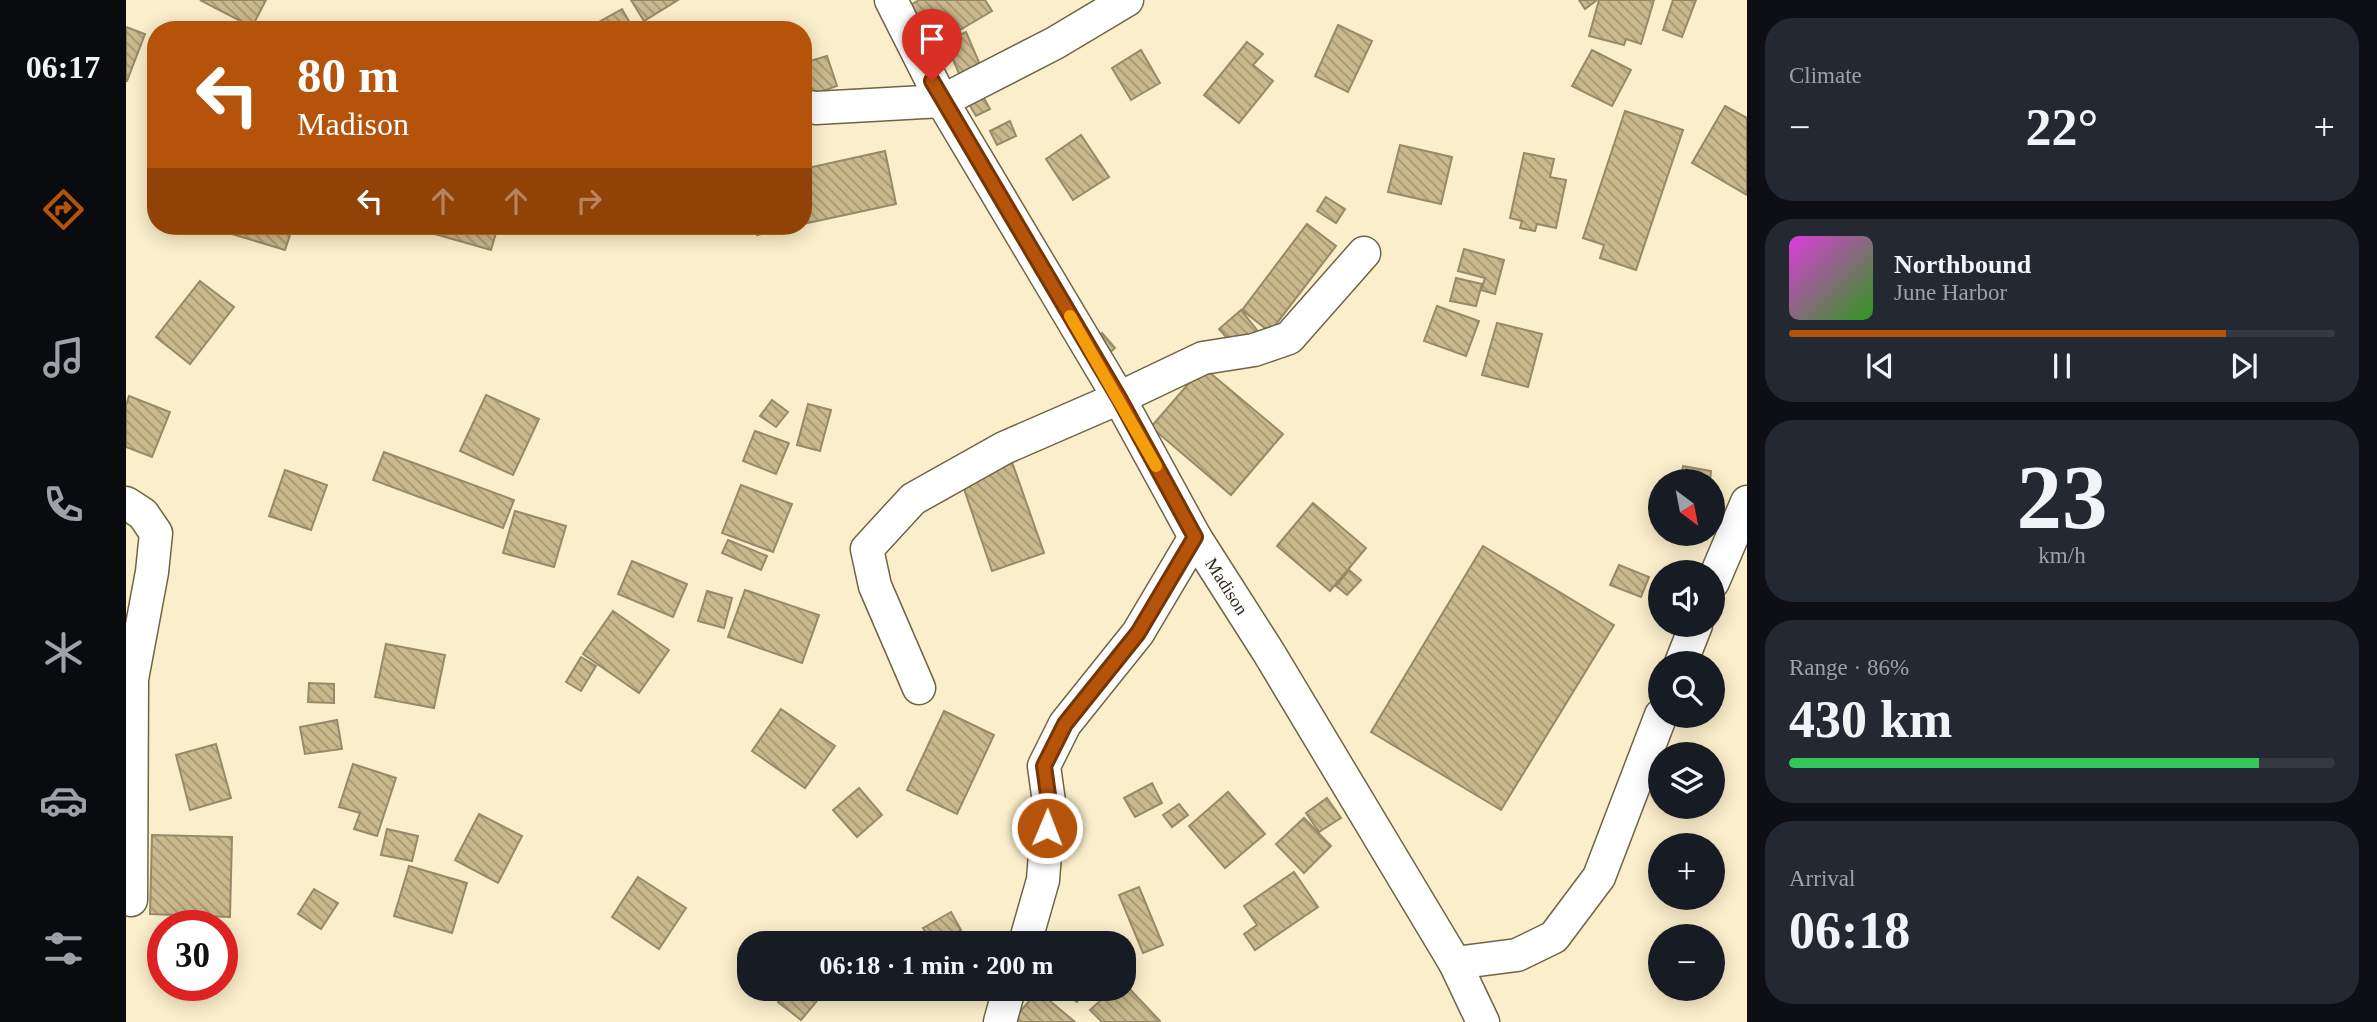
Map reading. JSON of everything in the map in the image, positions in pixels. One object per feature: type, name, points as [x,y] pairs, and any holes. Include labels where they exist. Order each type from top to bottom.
[{"type":"street","name":"Madison","points":[[891,0],[942,101],[1119,398],[1195,537],[1269,653],[1455,963],[1483,1022]]},
{"type":"street","points":[[812,107],[942,101],[1055,43],[1128,0]]},
{"type":"street","points":[[919,688],[875,586],[867,549],[913,499],[1004,448],[1203,358],[1254,350],[1289,338],[1364,253]]},
{"type":"street","points":[[1722,560],[1747,502]]},
{"type":"street","points":[[126,503],[143,514],[156,533],[152,572],[132,679],[131,900]]},
{"type":"street","points":[[1028,931],[1043,880],[1049,802],[1044,766],[1065,724],[1138,633],[1195,537]]},
{"type":"street","points":[[1455,963],[1517,955],[1554,937],[1599,877],[1656,728]]},
{"type":"street","points":[[1000,1022],[1006,1001]]},
{"type":"building","points":[[200,0],[266,0],[255,21],[240,21]]},
{"type":"building","points":[[631,0],[678,0],[644,21]]},
{"type":"building","points":[[919,0],[985,0],[992,11],[928,49],[904,9]]},
{"type":"building","points":[[1579,0],[1597,0],[1585,9]]},
{"type":"building","points":[[1599,0],[1654,0],[1641,44],[1626,39],[1624,45],[1589,36]]},
{"type":"building","points":[[1673,0],[1696,0],[1682,37],[1663,30]]},
{"type":"building","points":[[622,9],[629,21],[601,21]]},
{"type":"building","points":[[1338,25],[1372,41],[1348,92],[1315,76]]},
{"type":"building","points":[[126,27],[145,34],[127,81],[126,81]]},
{"type":"building","points":[[966,32],[981,67],[960,76],[945,41]]},
{"type":"building","points":[[1247,42],[1263,54],[1253,65],[1273,81],[1239,123],[1204,95]]},
{"type":"building","points":[[1141,50],[1160,83],[1131,100],[1112,68]]},
{"type":"building","points":[[1592,50],[1631,70],[1612,106],[1572,86]]},
{"type":"building","points":[[827,56],[837,86],[812,95],[812,60]]},
{"type":"building","points":[[978,87],[990,109],[976,116],[964,95]]},
{"type":"building","points":[[1725,106],[1747,118],[1747,195],[1692,163]]},
{"type":"building","points":[[1625,111],[1683,130],[1636,270],[1600,258],[1604,245],[1583,238]]},
{"type":"building","points":[[1010,121],[1016,136],[997,145],[990,131]]},
{"type":"building","points":[[1081,135],[1109,177],[1073,200],[1046,159]]},
{"type":"building","points":[[1400,145],[1452,157],[1441,204],[1388,192]]},
{"type":"building","points":[[885,151],[896,204],[812,222],[812,167]]},
{"type":"building","points":[[1524,153],[1554,159],[1550,177],[1566,180],[1556,228],[1537,224],[1535,231],[1520,228],[1522,221],[1510,218]]},
{"type":"building","points":[[1326,197],[1345,209],[1336,223],[1317,211]]},
{"type":"building","points":[[1307,224],[1336,246],[1270,332],[1242,310]]},
{"type":"building","points":[[235,235],[290,235],[285,250]]},
{"type":"building","points":[[438,235],[495,235],[491,250]]},
{"type":"building","points":[[1464,249],[1504,260],[1495,294],[1481,290],[1485,278],[1458,271]]},
{"type":"building","points":[[1456,278],[1482,284],[1476,306],[1450,301]]},
{"type":"building","points":[[200,281],[234,307],[190,364],[156,337]]},
{"type":"building","points":[[1437,306],[1479,321],[1466,356],[1424,341]]},
{"type":"building","points":[[1241,310],[1257,330],[1236,348],[1219,329]]},
{"type":"building","points":[[1497,323],[1542,334],[1528,387],[1482,375]]},
{"type":"building","points":[[1102,333],[1115,348],[1105,357],[1092,342]]},
{"type":"building","points":[[1203,367],[1283,434],[1231,495],[1151,427]]},
{"type":"building","points":[[486,395],[539,419],[513,475],[460,451]]},
{"type":"building","points":[[129,396],[170,412],[152,457],[126,447],[126,405]]},
{"type":"building","points":[[772,400],[788,412],[776,427],[760,416]]},
{"type":"building","points":[[808,404],[831,410],[820,451],[797,445]]},
{"type":"building","points":[[755,431],[789,443],[776,474],[743,461]]},
{"type":"building","points":[[384,452],[514,500],[503,528],[373,480]]},
{"type":"building","points":[[1011,459],[1044,553],[992,571],[960,477]]},
{"type":"building","points":[[285,470],[327,485],[311,530],[269,516]]},
{"type":"building","points":[[741,485],[792,504],[773,552],[722,533]]},
{"type":"building","points":[[1313,503],[1366,548],[1330,591],[1277,546]]},
{"type":"building","points":[[515,511],[566,526],[554,567],[503,553]]},
{"type":"building","points":[[728,540],[767,556],[761,570],[722,553]]},
{"type":"building","points":[[1483,546],[1614,625],[1501,810],[1371,732]]},
{"type":"building","points":[[632,561],[687,584],[673,617],[618,594]]},
{"type":"building","points":[[1619,565],[1648,577],[1641,597],[1610,585]]},
{"type":"building","points":[[1349,570],[1361,580],[1347,595],[1336,586]]},
{"type":"building","points":[[745,590],[819,615],[802,663],[728,637]]},
{"type":"building","points":[[707,591],[732,598],[724,628],[698,621]]},
{"type":"building","points":[[613,611],[669,650],[639,693],[583,654]]},
{"type":"building","points":[[386,644],[445,655],[434,708],[375,697]]},
{"type":"building","points":[[581,657],[596,666],[581,691],[566,682]]},
{"type":"building","points":[[309,683],[334,684],[334,703],[308,702]]},
{"type":"building","points":[[781,709],[835,746],[805,788],[752,751]]},
{"type":"building","points":[[944,711],[994,735],[957,814],[907,790]]},
{"type":"building","points":[[337,720],[342,749],[305,754],[300,727]]},
{"type":"building","points":[[216,744],[231,798],[190,810],[176,755]]},
{"type":"building","points":[[353,764],[396,778],[377,836],[354,829],[360,813],[339,807]]},
{"type":"building","points":[[1152,783],[1162,803],[1135,817],[1124,798]]},
{"type":"building","points":[[859,788],[882,815],[857,837],[833,810]]},
{"type":"building","points":[[1228,792],[1265,834],[1225,868],[1189,826]]},
{"type":"building","points":[[1327,798],[1341,818],[1319,832],[1306,813]]},
{"type":"building","points":[[1179,804],[1188,815],[1172,827],[1163,815]]},
{"type":"building","points":[[479,814],[522,836],[498,883],[455,860]]},
{"type":"building","points":[[1304,818],[1331,846],[1304,873],[1276,844]]},
{"type":"building","points":[[387,829],[418,836],[412,861],[381,855]]},
{"type":"building","points":[[152,835],[232,837],[230,910],[150,910]]},
{"type":"building","points":[[409,866],[467,883],[452,933],[394,916]]},
{"type":"building","points":[[1294,872],[1318,907],[1255,950],[1244,934],[1257,925],[1244,906]]},
{"type":"building","points":[[638,877],[686,908],[659,949],[612,917]]},
{"type":"building","points":[[1139,887],[1163,945],[1143,953],[1119,895]]},
{"type":"building","points":[[314,889],[338,903],[321,929],[298,914]]},
{"type":"building","points":[[951,912],[961,930],[925,931],[923,928]]},
{"type":"building","points":[[1136,996],[1160,1021],[1102,1022],[1090,1010],[1100,1001],[1136,1001]]},
{"type":"building","points":[[779,1001],[817,1001],[801,1020]]},
{"type":"building","points":[[1029,1001],[1050,1001],[1075,1022],[1011,1022]]},
{"type":"slow traffic","points":[[1070,316],[1156,466]]},
{"type":"route","points":[[932,81],[1119,398],[1195,537],[1138,633],[1065,724],[1044,766],[1049,802],[1047,828]]}]
